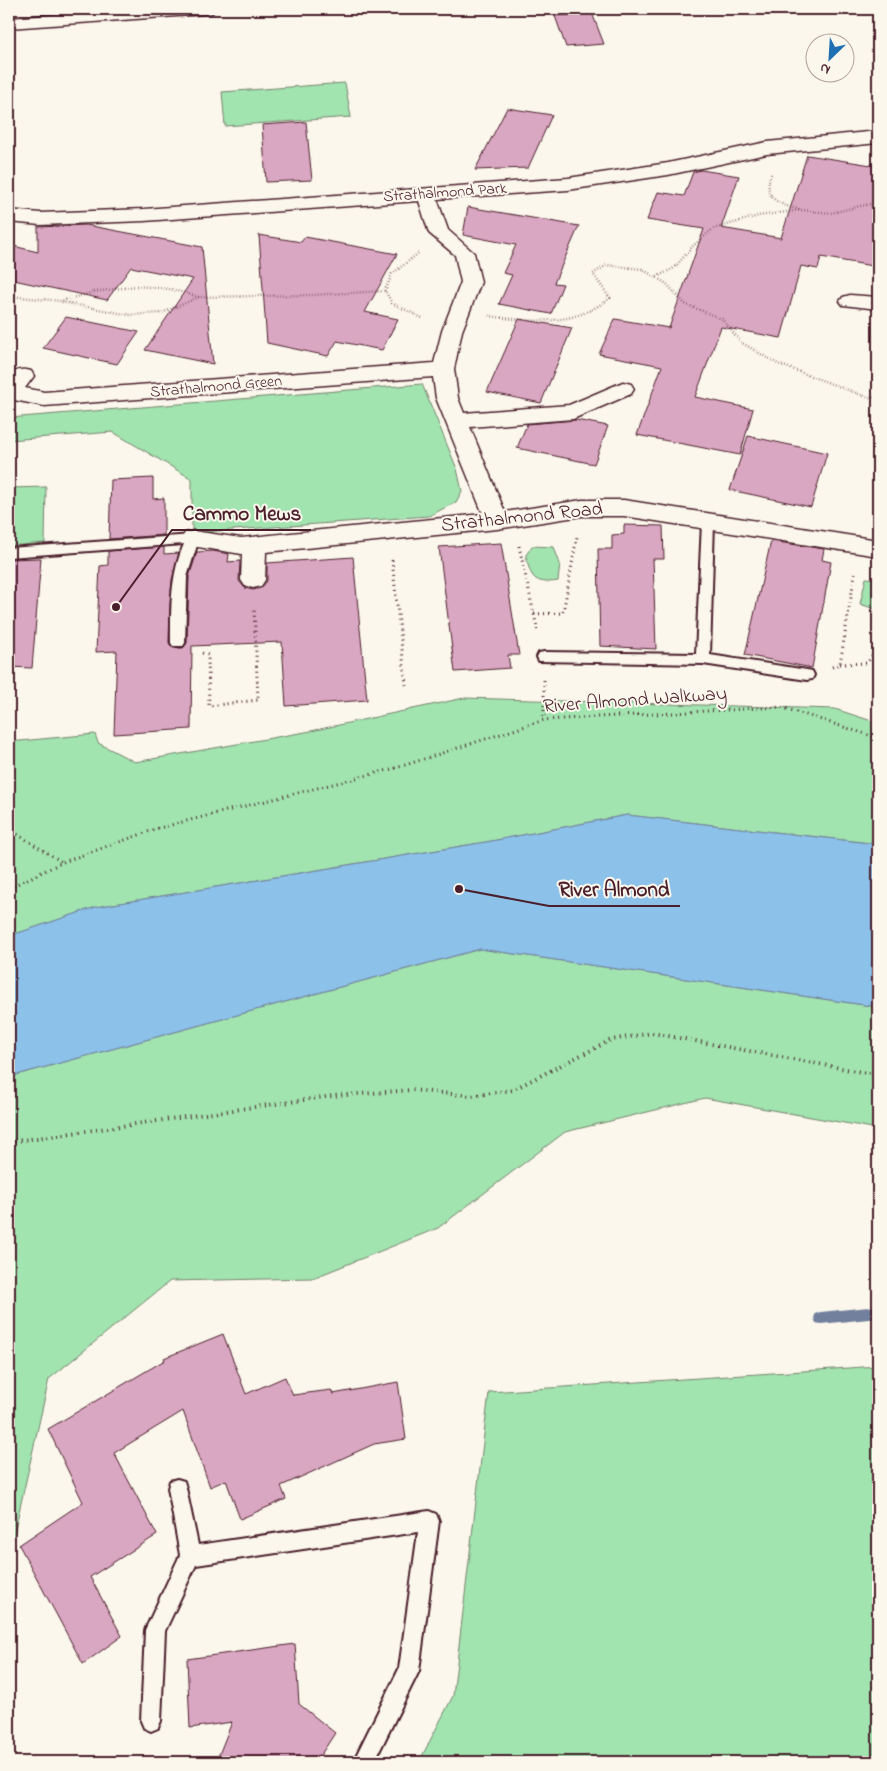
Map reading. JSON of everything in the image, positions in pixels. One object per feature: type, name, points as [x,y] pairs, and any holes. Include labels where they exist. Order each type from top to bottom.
[{"type":"street","points":[[9,23],[206,9]]},
{"type":"street","name":"Strathalmond Park","points":[[9,216],[40,219],[144,215],[568,184],[668,170],[767,148],[878,137]]},
{"type":"street","points":[[426,194],[439,232],[464,253],[471,282],[452,331],[442,369],[448,398],[456,421],[505,519]]},
{"type":"street","points":[[850,301],[878,303]]},
{"type":"street","name":"Strathalmond Green","points":[[23,376],[10,392],[44,399],[166,392],[442,369]]},
{"type":"street","points":[[456,421],[573,412],[623,389]]},
{"type":"street","name":"Strathalmond Road","points":[[193,539],[241,546],[389,532],[582,508],[624,508],[869,547]]},
{"type":"street","points":[[253,580],[254,544]]},
{"type":"lane","points":[[703,659],[708,522]]},
{"type":"lane","points":[[178,643],[178,588],[184,558],[193,539]]},
{"type":"lane","name":"Strathalmond Road","points":[[9,553],[193,539]]},
{"type":"lane","points":[[544,657],[703,659],[808,675]]},
{"type":"lane","points":[[151,1721],[155,1630],[190,1556],[177,1488]]},
{"type":"lane","points":[[190,1556],[429,1521],[409,1671],[363,1762]]},
{"type":"path","points":[[767,148],[772,162],[772,173],[768,185],[771,197],[784,205],[801,210],[831,213],[878,202]]},
{"type":"path","points":[[656,277],[674,268],[694,245],[714,229],[758,216],[801,210]]},
{"type":"path","points":[[385,291],[392,274],[415,254],[446,239]]},
{"type":"path","points":[[459,311],[525,321],[563,321],[599,308],[610,298],[593,274],[607,265],[642,269],[667,284],[685,304],[722,319],[742,343],[778,364],[867,397],[878,398]]},
{"type":"path","points":[[61,301],[94,292],[136,286],[170,290],[199,297],[311,296],[385,291]]},
{"type":"path","points":[[385,291],[392,303],[452,331]]},
{"type":"path","points":[[9,296],[61,301],[129,315],[162,313],[199,297]]},
{"type":"path","points":[[534,614],[563,613],[582,508]]},
{"type":"path","points":[[505,519],[534,614],[544,657],[544,720]]},
{"type":"path","points":[[389,532],[406,685]]},
{"type":"path","points":[[840,664],[869,547]]},
{"type":"path","points":[[178,643],[208,655],[209,706],[258,700],[253,580]]},
{"type":"path","points":[[808,675],[840,664],[867,664],[878,648]]},
{"type":"path","name":"River Almond Walkway","points":[[63,862],[159,828],[396,768],[544,720],[781,707],[878,738]]},
{"type":"path","points":[[9,830],[63,862]]},
{"type":"path","points":[[9,888],[63,862]]},
{"type":"path","points":[[9,1142],[332,1096],[412,1090],[471,1096],[512,1090],[611,1040],[652,1033],[878,1075]]},
{"type":"green space","points":[[345,83],[351,117],[225,126],[222,92]]},
{"type":"green space","points":[[422,384],[457,469],[462,491],[456,502],[429,516],[192,533],[192,479],[113,432],[9,440],[9,418]]},
{"type":"green space","points":[[46,487],[45,543],[9,546],[9,488]]},
{"type":"green space","points":[[532,546],[554,547],[560,564],[558,581],[543,582],[534,578],[529,569],[526,555]]},
{"type":"green space","points":[[866,578],[878,579],[878,610],[860,604]]},
{"type":"green space","points":[[464,698],[835,709],[878,723],[878,844],[627,815],[486,842],[96,907],[9,936],[9,742],[95,734],[98,743],[135,762],[311,731]]},
{"type":"green space","points":[[480,949],[878,1007],[878,1129],[705,1098],[565,1132],[438,1228],[313,1278],[170,1281],[49,1379],[9,1556],[9,1077]]},
{"type":"green space","points":[[878,1366],[878,1762],[419,1762],[453,1696],[489,1392]]},
{"type":"water","points":[[627,815],[878,844],[878,1007],[480,949],[9,1077],[9,936],[96,907],[486,842]]},
{"type":"building","points":[[592,13],[604,44],[566,47],[555,16]]},
{"type":"building","points":[[507,108],[552,115],[528,168],[475,170]]},
{"type":"building","points":[[306,122],[312,180],[266,182],[262,125]]},
{"type":"building","points":[[807,155],[878,166],[878,267],[821,257],[818,269],[801,266],[781,338],[721,327],[695,397],[753,409],[740,455],[637,435],[662,366],[599,354],[615,319],[669,328],[704,229],[647,220],[658,192],[684,196],[693,172],[701,170],[739,176],[721,228],[781,238]]},
{"type":"building","points":[[468,207],[579,226],[554,283],[563,284],[551,314],[499,304],[512,275],[503,273],[516,245],[463,235]]},
{"type":"building","points":[[86,225],[202,247],[213,364],[145,350],[193,279],[131,267],[107,300],[9,279],[9,245],[38,252],[38,227]]},
{"type":"building","points":[[259,235],[301,242],[305,237],[397,254],[365,312],[398,319],[382,350],[337,341],[328,356],[267,343]]},
{"type":"building","points":[[66,317],[139,332],[117,364],[43,348]]},
{"type":"building","points":[[519,319],[572,328],[541,403],[487,392]]},
{"type":"building","points":[[576,420],[608,426],[594,464],[517,448],[527,424]]},
{"type":"building","points":[[748,436],[827,453],[811,507],[730,490]]},
{"type":"building","points":[[153,478],[153,499],[164,498],[164,535],[109,539],[111,480]]},
{"type":"building","points":[[624,525],[663,526],[664,559],[653,559],[656,649],[600,646],[598,549],[612,549],[612,535],[624,534]]},
{"type":"building","points":[[771,541],[824,549],[822,560],[831,562],[812,668],[745,655]]},
{"type":"building","points":[[501,543],[519,655],[508,655],[510,668],[455,672],[439,547]]},
{"type":"building","points":[[164,547],[164,554],[179,553],[172,580],[170,605],[169,643],[173,648],[183,648],[187,643],[189,577],[197,552],[213,551],[229,554],[228,562],[240,561],[239,581],[245,588],[253,590],[261,588],[267,581],[267,563],[353,557],[367,700],[286,706],[282,642],[192,646],[191,729],[114,734],[117,651],[96,652],[100,566],[108,565],[108,551]]},
{"type":"building","points":[[41,558],[32,668],[9,667],[9,559]]},
{"type":"building","points":[[223,1334],[246,1394],[285,1377],[293,1395],[331,1390],[333,1394],[398,1382],[406,1439],[374,1444],[281,1486],[286,1499],[240,1519],[226,1480],[210,1487],[183,1411],[114,1453],[157,1535],[90,1577],[122,1636],[83,1664],[19,1545],[83,1502],[48,1429],[165,1360],[164,1358]]},
{"type":"building","points":[[295,1644],[299,1704],[335,1733],[316,1762],[216,1762],[232,1722],[190,1728],[187,1659]]},
{"type":"waterway","points":[[821,1318],[878,1312]]},
{"type":"place","name":"Cammo Mews","points":[[116,607]]},
{"type":"place","name":"River Almond","points":[[459,889]]}]
